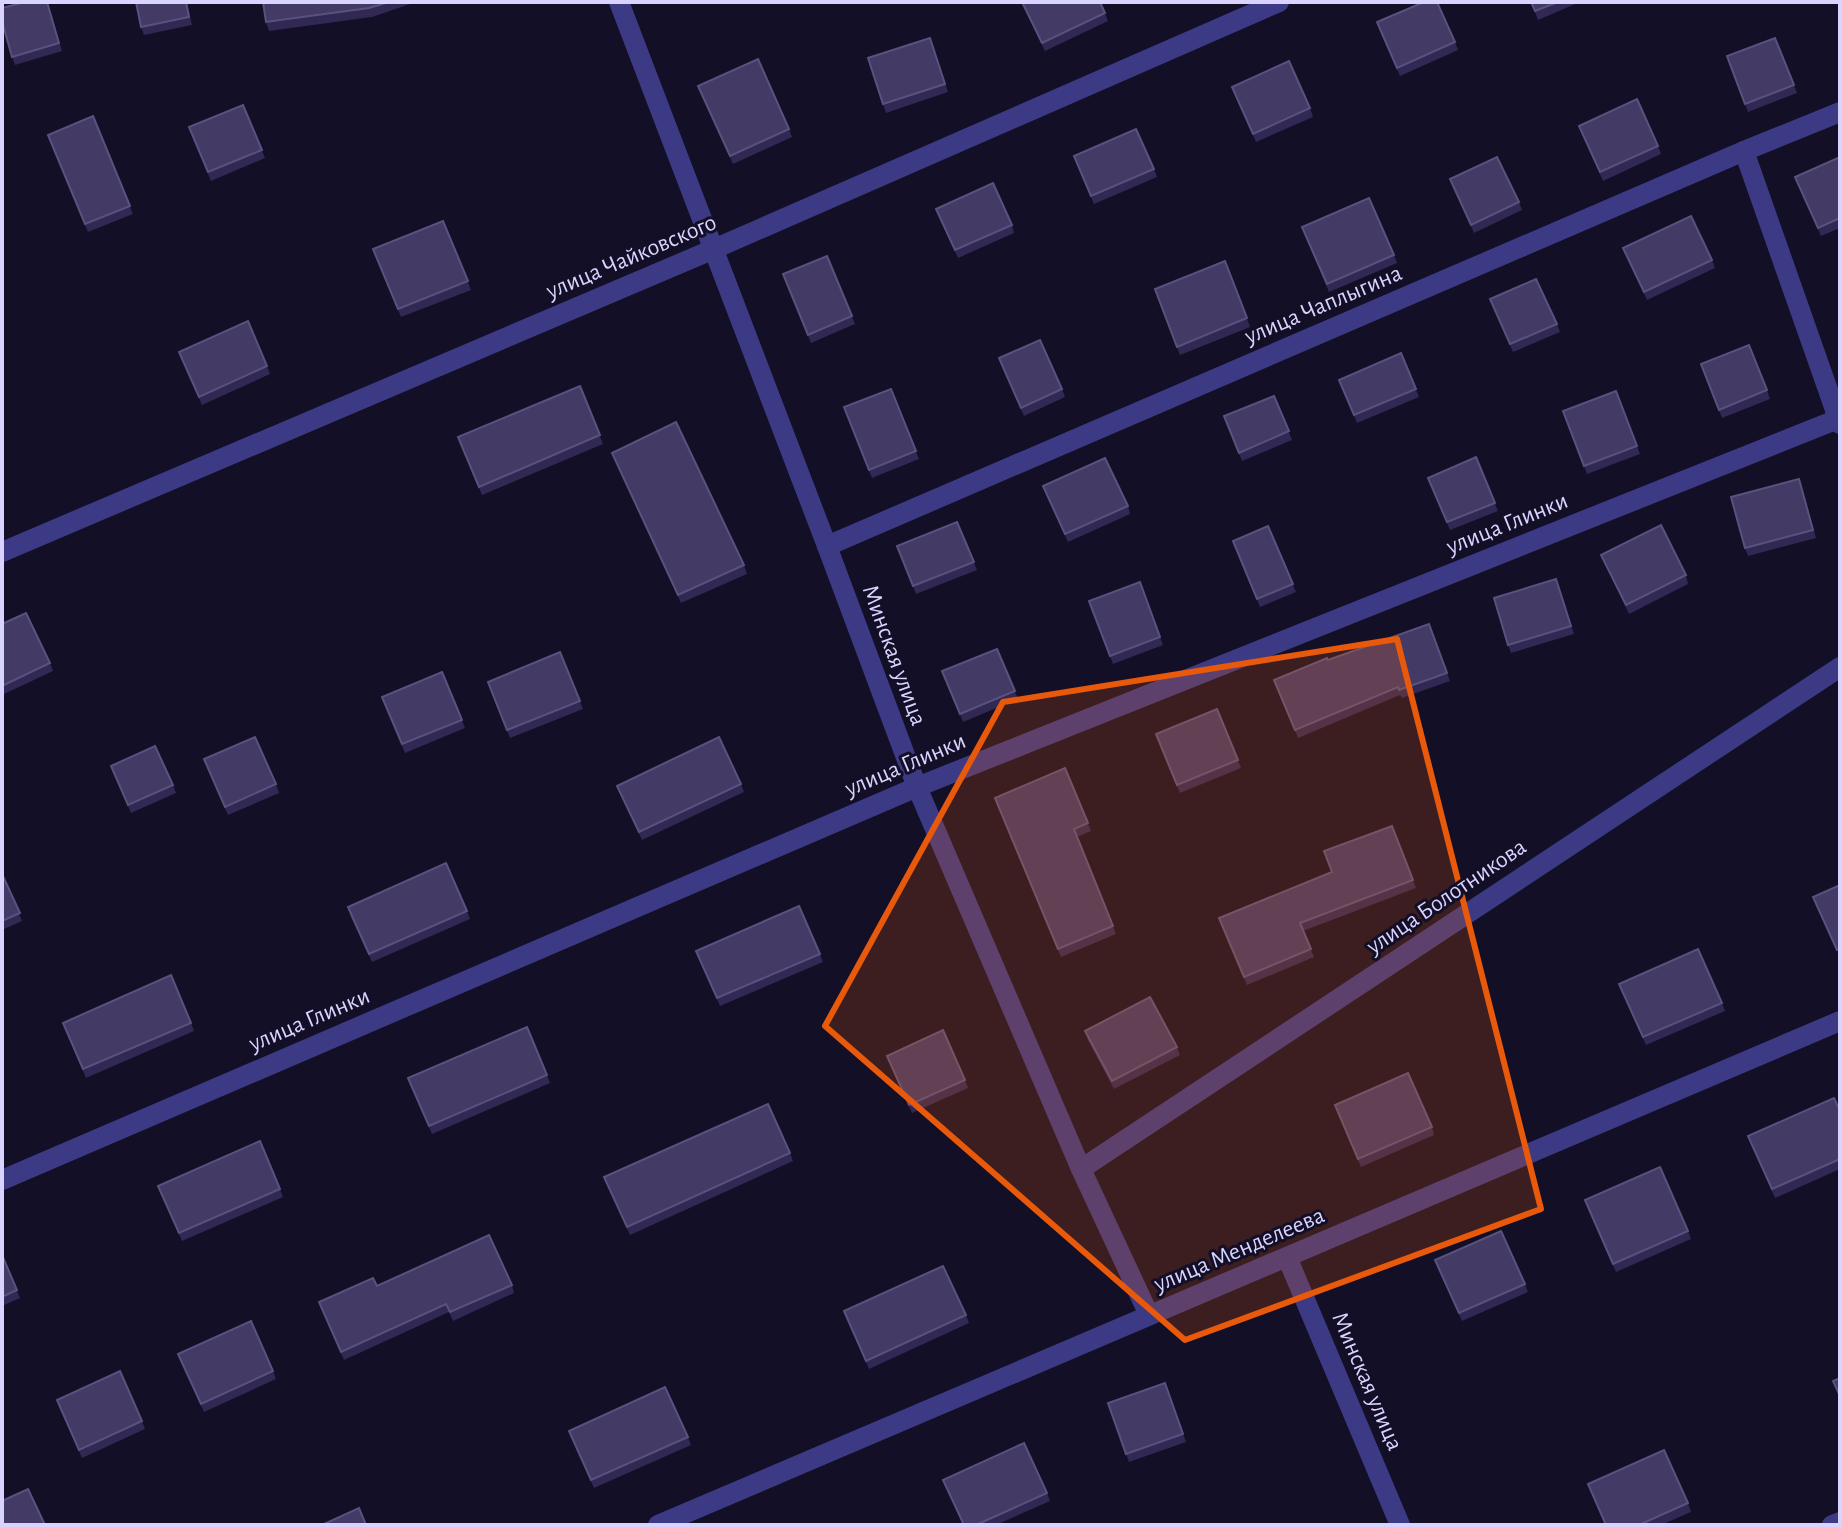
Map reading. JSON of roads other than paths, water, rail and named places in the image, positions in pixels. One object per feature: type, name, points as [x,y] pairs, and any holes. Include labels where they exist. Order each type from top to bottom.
[{"type":"street","name":"Минская улица","points":[[619,2],[917,787],[1081,1169],[1149,1315]]},
{"type":"street","name":"улица Чайковского","points":[[2,552],[714,249],[1279,2]]},
{"type":"street","name":"улица Чаплыгина","points":[[827,546],[1840,112]]},
{"type":"street","points":[[1744,151],[1839,422]]},
{"type":"street","name":"улица Глинки","points":[[2,1180],[917,787],[1839,422]]},
{"type":"street","name":"улица Болотникова","points":[[1081,1169],[1840,667]]},
{"type":"street","name":"улица Менделеева","points":[[658,1525],[1840,1021]]},
{"type":"street","name":"Минская улица","points":[[1287,1257],[1400,1525]]},
{"type":"street","points":[[1832,1525],[1840,1522]]}]
